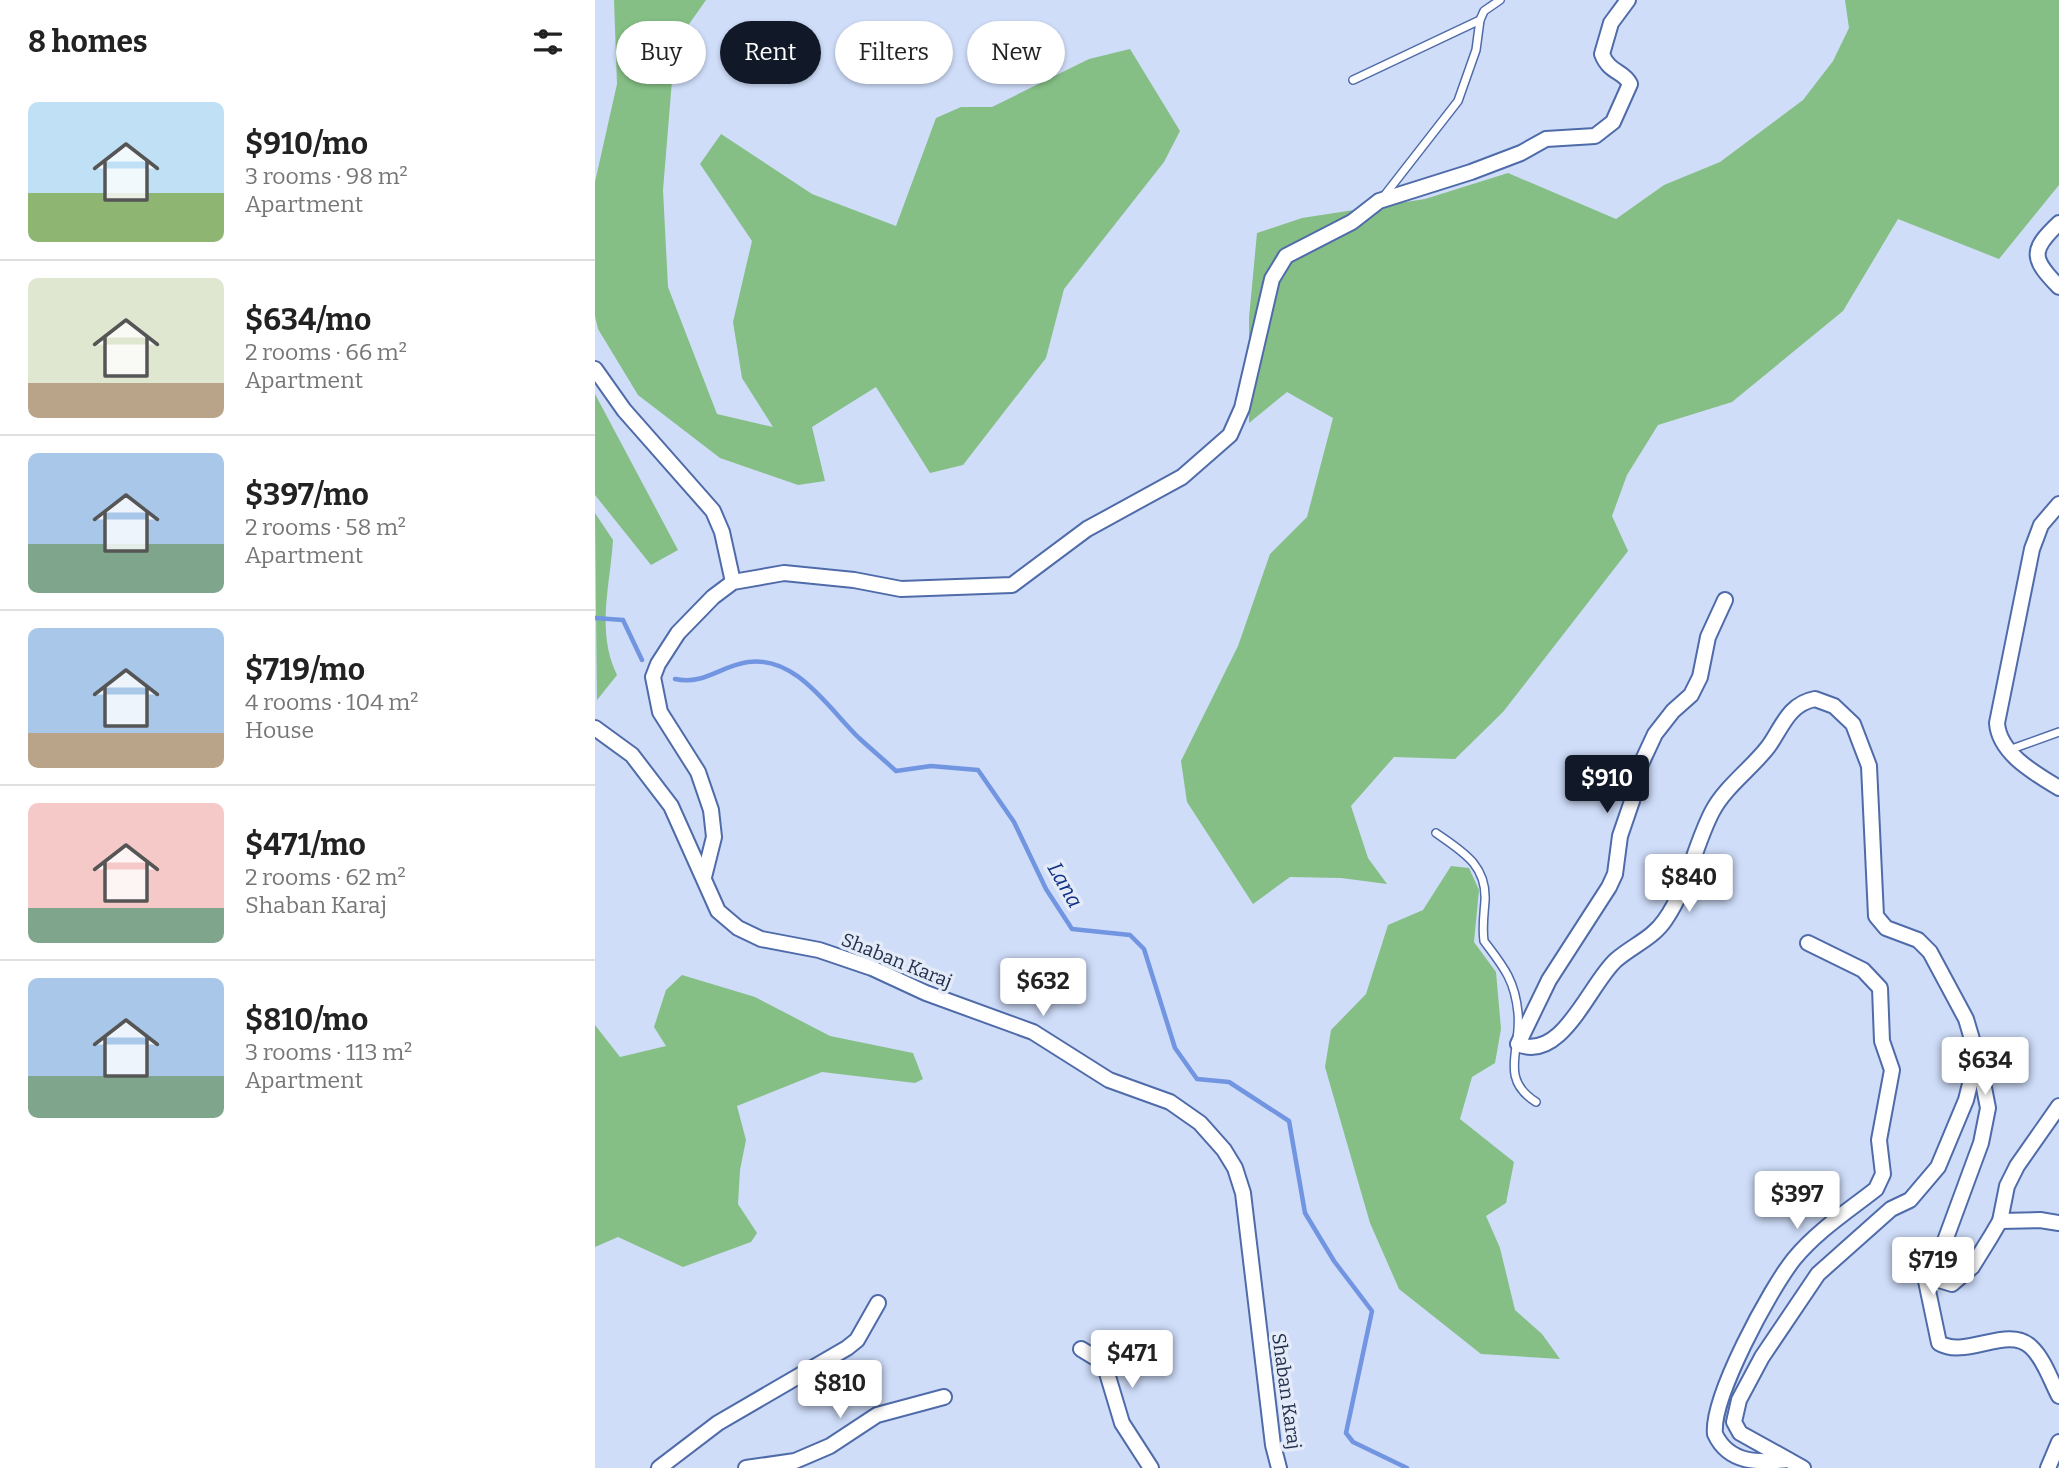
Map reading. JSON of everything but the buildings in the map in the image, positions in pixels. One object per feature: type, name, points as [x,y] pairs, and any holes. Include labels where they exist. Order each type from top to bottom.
[{"type":"street","points":[[704,877],[714,837],[711,810],[698,772],[660,712],[653,677],[658,664],[695,613],[733,582],[784,573],[854,580],[901,589],[1013,585],[1087,529],[1182,477],[1230,435],[1242,408],[1278,265],[1286,256],[1352,222],[1379,201],[1471,172],[1521,153],[1546,139],[1595,136],[1603,131],[1620,110],[1630,84],[1625,76],[1609,68],[1602,54],[1611,23],[1628,0]]},
{"type":"street","points":[[2059,223],[2043,237],[2036,254],[2040,266],[2059,287]]},
{"type":"street","points":[[595,369],[624,410],[713,511],[722,532],[733,582]]},
{"type":"street","points":[[2059,504],[2041,525],[2032,549],[1997,723],[1998,738],[2008,751],[2059,788]]},
{"type":"street","points":[[1725,600],[1708,637],[1700,677],[1691,695],[1672,711],[1654,734],[1641,764],[1632,801],[1619,836],[1615,874],[1609,887],[1549,980],[1518,1044],[1537,1048],[1548,1044],[1587,1001],[1603,973],[1663,923],[1674,906],[1713,809],[1769,747],[1787,717],[1806,701],[1815,699],[1834,706],[1853,724],[1869,766],[1876,916],[1886,928],[1918,940],[1930,952],[1966,1018],[1977,1056],[1988,1108],[1981,1143],[1939,1257],[1938,1275],[1944,1284],[1952,1284],[1962,1278],[2000,1221],[2007,1186],[2017,1166],[2059,1106]]},
{"type":"street","name":"Shaban Karaj","points":[[595,728],[632,755],[671,806],[718,911],[738,928],[761,939],[819,950],[872,968],[926,993],[1033,1032],[1109,1080],[1170,1102],[1211,1133],[1235,1168],[1243,1193],[1273,1445],[1279,1468]]},
{"type":"street","points":[[1788,1460],[1756,1461],[1732,1455],[1715,1434],[1715,1410],[1768,1301],[1794,1260],[1819,1233],[1876,1189],[1881,1180],[1883,1164],[1879,1140],[1892,1070],[1882,1041],[1880,988],[1863,970],[1808,943]]},
{"type":"street","points":[[1803,1468],[1745,1438],[1736,1427],[1734,1414],[1747,1382],[1818,1274],[1891,1209],[1910,1200],[1938,1167],[1966,1100],[1977,1056]]},
{"type":"street","points":[[2000,1221],[2040,1220],[2059,1223]]},
{"type":"street","points":[[1938,1275],[1929,1276],[1926,1281],[1939,1343],[1954,1347],[2011,1341],[2025,1343],[2035,1352],[2059,1396]]},
{"type":"street","points":[[659,1468],[718,1423],[847,1349],[857,1340],[878,1303]]},
{"type":"street","points":[[1081,1349],[1104,1363],[1122,1423],[1151,1468]]},
{"type":"street","points":[[747,1468],[795,1461],[830,1446],[877,1415],[944,1398]]},
{"type":"street","points":[[2048,1468],[2059,1442]]},
{"type":"lane","points":[[1379,201],[1429,142],[1458,102],[1476,50],[1480,20],[1484,11],[1500,0]]},
{"type":"lane","points":[[1353,80],[1480,20]]},
{"type":"lane","points":[[2008,751],[2059,732]]},
{"type":"lane","points":[[1436,833],[1470,857],[1481,870],[1485,883],[1483,941],[1503,962],[1518,1013],[1518,1044],[1512,1064],[1516,1081],[1524,1094],[1537,1102]]},
{"type":"green space","points":[[614,0],[706,0],[691,21],[616,21],[616,56]]},
{"type":"green space","points":[[1845,0],[2059,0],[2059,185],[1999,259],[1898,219],[1843,311],[1732,402],[1658,425],[1627,475],[1612,516],[1628,551],[1503,712],[1455,759],[1394,757],[1351,806],[1368,858],[1387,884],[1341,878],[1290,877],[1253,904],[1187,802],[1181,761],[1238,646],[1270,554],[1307,517],[1333,418],[1287,392],[1249,423],[1249,318],[1257,233],[1302,218],[1425,199],[1508,173],[1616,219],[1664,185],[1720,162],[1803,100],[1833,61],[1849,28]]},
{"type":"green space","points":[[1130,49],[1180,131],[1164,162],[1064,289],[1046,358],[963,465],[930,473],[876,387],[812,427],[825,481],[798,485],[720,458],[638,395],[598,329],[595,316],[595,182],[617,84],[672,84],[663,190],[668,287],[717,414],[773,427],[742,378],[733,322],[752,241],[700,164],[721,134],[812,194],[896,226],[936,118],[961,107],[992,107],[1038,84],[1065,84],[1065,71],[1089,59]]},
{"type":"green space","points":[[595,394],[678,550],[651,565],[595,495]]},
{"type":"green space","points":[[595,513],[613,540],[606,625],[607,642],[617,675],[597,700]]},
{"type":"green space","points":[[1451,866],[1469,868],[1479,890],[1474,942],[1496,972],[1501,1029],[1495,1063],[1472,1077],[1460,1119],[1514,1162],[1506,1203],[1486,1216],[1500,1248],[1515,1310],[1542,1334],[1560,1359],[1481,1354],[1399,1289],[1370,1223],[1325,1067],[1331,1030],[1366,994],[1388,925],[1423,910]]},
{"type":"green space","points":[[682,975],[755,997],[830,1036],[913,1053],[923,1079],[915,1083],[822,1072],[737,1106],[746,1140],[740,1170],[738,1204],[757,1233],[751,1242],[683,1267],[618,1237],[595,1247],[595,1025],[620,1057],[666,1046],[654,1027],[666,990]]},
{"type":"waterway","name":"Lana","points":[[595,618],[623,620],[642,660]]},
{"type":"waterway","name":"Lana","points":[[675,679],[695,679],[738,664],[765,662],[781,667],[810,686],[859,738],[896,771],[931,766],[978,770],[1014,822],[1046,889],[1072,929],[1130,935],[1144,949],[1175,1048],[1197,1079],[1229,1082],[1289,1121],[1305,1213],[1334,1261],[1372,1311],[1346,1433],[1353,1442],[1407,1468]]}]
